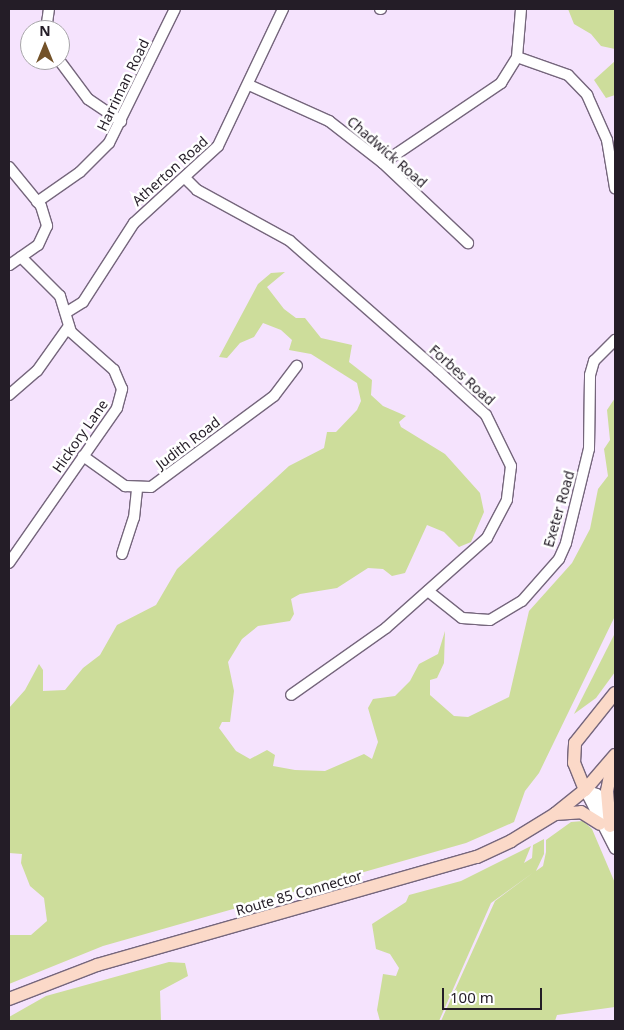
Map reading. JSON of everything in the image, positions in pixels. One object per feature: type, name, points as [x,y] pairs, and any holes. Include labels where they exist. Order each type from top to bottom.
[{"type":"main road","points":[[585,790],[574,763],[576,743],[615,693]]},
{"type":"main road","points":[[607,829],[607,790],[615,756]]},
{"type":"main road","name":"Route 85 Connector","points":[[9,999],[97,964],[466,861],[512,841],[556,814],[585,790],[615,756]]},
{"type":"main road","points":[[556,814],[582,812],[607,829]]},
{"type":"street","name":"Harriman Road","points":[[37,202],[90,163],[109,143],[175,9]]},
{"type":"street","name":"Atherton Road","points":[[67,312],[83,302],[134,223],[218,146],[249,85],[283,9]]},
{"type":"street","points":[[384,164],[491,93],[517,57],[521,9]]},
{"type":"street","points":[[517,57],[568,75],[587,95],[607,140],[615,188]]},
{"type":"street","points":[[66,70],[88,99],[121,121]]},
{"type":"street","name":"Chadwick Road","points":[[249,85],[329,121],[384,164],[468,243]]},
{"type":"street","points":[[9,167],[46,216],[46,231],[38,245],[9,265]]},
{"type":"street","name":"Forbes Road","points":[[185,178],[197,190],[290,242],[494,425],[511,466],[504,511],[487,538],[386,628],[291,695]]},
{"type":"street","points":[[9,395],[37,371],[68,326],[67,312],[56,291],[21,257]]},
{"type":"street","name":"Hickory Lane","points":[[9,563],[118,408],[122,389],[114,370],[80,343],[68,326]]},
{"type":"street","name":"Exeter Road","points":[[428,591],[462,618],[490,620],[522,601],[559,559],[566,543],[589,449],[590,375],[594,361],[615,340]]},
{"type":"street","name":"Judith Road","points":[[137,489],[158,482],[274,396],[297,366]]},
{"type":"street","points":[[83,456],[120,483],[137,489],[134,518],[122,554]]},
{"type":"street","points":[[585,790],[607,829],[615,849]]},
{"type":"green space","points":[[568,9],[615,9],[615,49],[601,46],[591,34],[574,24]]},
{"type":"green space","points":[[615,61],[615,95],[606,98],[594,80]]},
{"type":"green space","points":[[285,272],[267,287],[284,309],[296,318],[305,318],[321,338],[352,345],[349,362],[372,380],[371,395],[383,406],[406,416],[399,422],[401,427],[445,454],[480,493],[484,512],[471,542],[459,547],[444,532],[427,525],[405,573],[392,576],[383,569],[368,568],[337,588],[300,594],[291,599],[294,614],[290,621],[258,626],[242,639],[228,662],[234,691],[230,722],[222,722],[219,728],[236,751],[250,759],[267,750],[275,755],[273,766],[295,770],[325,771],[364,754],[372,759],[378,742],[368,708],[373,699],[395,696],[410,681],[419,664],[438,654],[445,631],[444,663],[437,678],[430,680],[430,695],[454,716],[468,717],[509,697],[529,611],[572,563],[590,529],[598,489],[608,476],[604,449],[610,440],[607,410],[615,398],[615,616],[539,773],[525,791],[514,822],[466,843],[103,946],[9,984],[9,935],[31,935],[47,921],[44,898],[30,886],[21,863],[22,854],[9,853],[9,708],[25,690],[39,664],[43,670],[43,691],[65,690],[83,668],[100,655],[117,625],[156,605],[177,569],[289,466],[324,448],[327,432],[336,432],[357,410],[361,401],[357,383],[311,354],[289,350],[292,340],[281,330],[263,323],[254,337],[240,343],[227,358],[219,357],[258,284],[271,273]]},
{"type":"green space","points":[[615,633],[615,672],[596,698],[574,714]]},
{"type":"green space","points":[[583,821],[592,829],[615,883],[615,1007],[557,1015],[555,1021],[441,1021],[495,901],[534,872],[491,903],[439,1021],[380,1021],[377,1010],[383,974],[396,976],[399,968],[390,954],[376,949],[372,924],[406,902],[409,895],[461,881],[531,846],[524,863],[532,858],[533,845],[544,839],[544,854],[536,871],[543,866],[546,840],[571,822]]},
{"type":"green space","points":[[169,962],[185,963],[188,976],[160,991],[161,1021],[9,1021],[9,1017],[46,996]]}]
